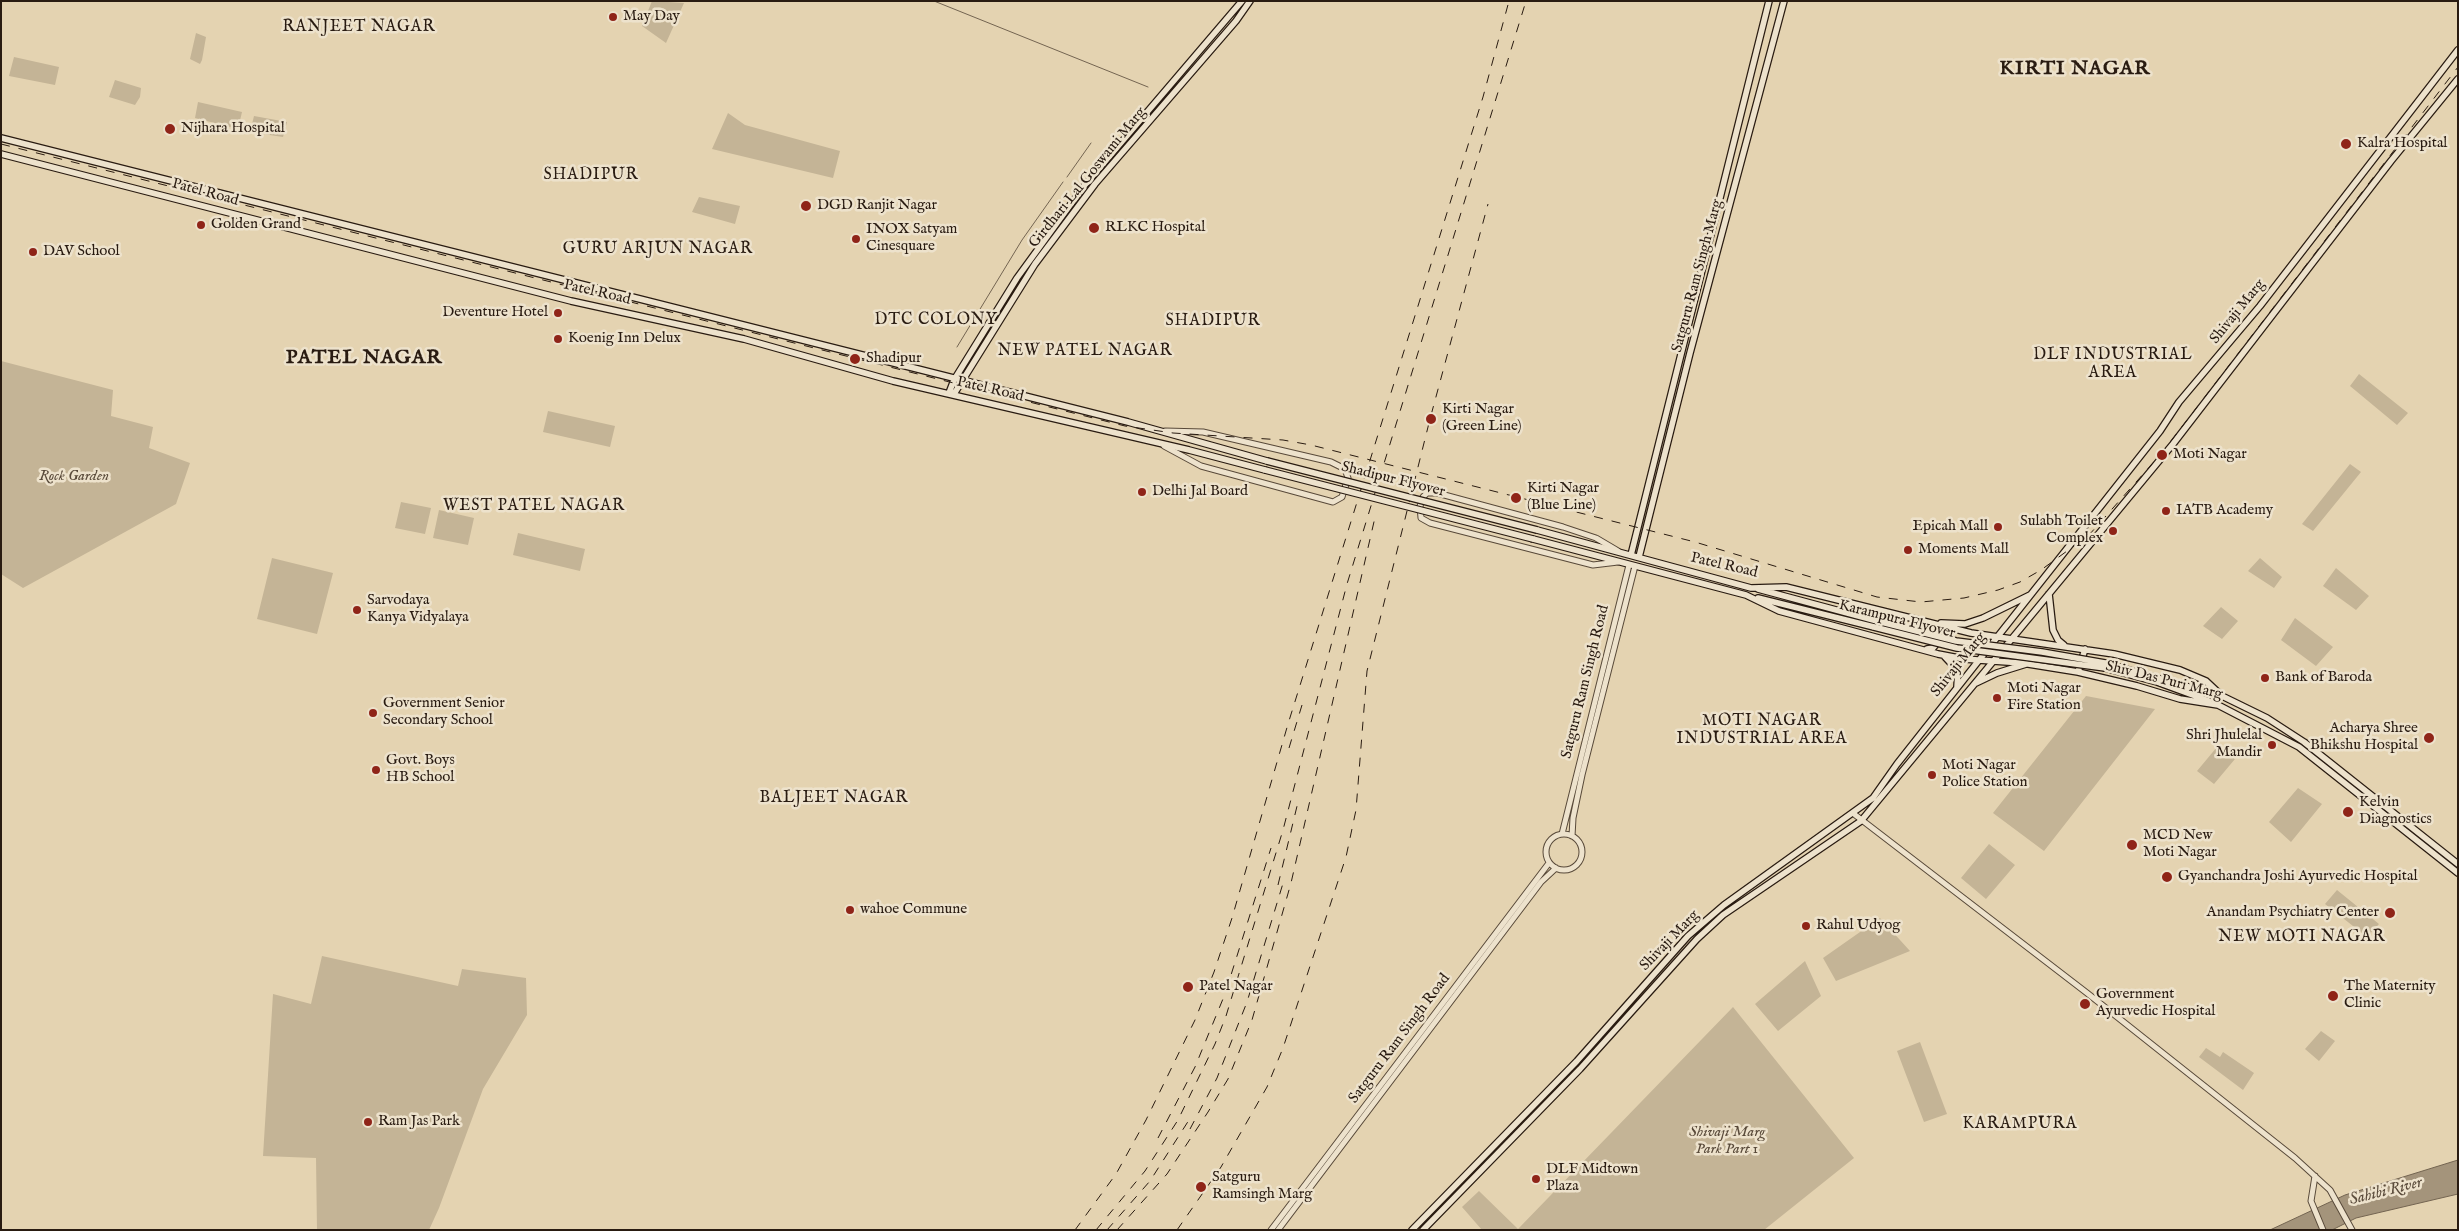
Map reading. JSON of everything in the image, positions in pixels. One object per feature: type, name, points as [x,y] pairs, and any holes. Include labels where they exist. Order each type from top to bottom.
[{"type":"main road","name":"Girdhari Lal Goswami Marg","points":[[952,394],[954,380],[1017,278],[1084,186],[1242,1]]},
{"type":"main road","name":"Girdhari Lal Goswami Marg","points":[[952,394],[1035,264],[1095,184],[1236,21],[1250,1]]},
{"type":"main road","name":"Satguru Ram Singh Marg","points":[[1631,555],[1768,1]]},
{"type":"main road","name":"Satguru Ram Singh Marg","points":[[1639,557],[1690,353],[1784,1]]},
{"type":"main road","name":"Shivaji Marg","points":[[1412,1230],[1577,1061],[1688,936],[1724,905],[1854,814],[1873,798],[1897,764],[2160,431],[2179,402],[2260,306],[2458,50]]},
{"type":"main road","name":"Shivaji Marg","points":[[1422,1230],[1580,1069],[1697,939],[1723,915],[1862,821],[2011,638],[2173,444],[2391,161],[2458,79]]},
{"type":"main road","name":"Patel Road","points":[[1,138],[1160,431]]},
{"type":"main road","name":"Patel Road","points":[[1,154],[571,301],[744,339],[893,382],[952,394],[1189,450]]},
{"type":"main road","name":"Shadipur Flyover","points":[[1160,431],[1266,461],[1621,552]]},
{"type":"main road","name":"Shadipur Flyover","points":[[1189,450],[1618,562]]},
{"type":"main road","name":"Patel Road","points":[[1621,552],[1751,588],[1786,587],[1932,624],[2011,638]]},
{"type":"main road","name":"Patel Road","points":[[1618,562],[1746,595],[1779,611],[1938,654],[1993,661]]},
{"type":"main road","name":"Karampura Flyover","points":[[1751,588],[1956,648],[2105,666],[2222,696]]},
{"type":"main road","points":[[1926,622],[1965,624],[1983,618],[2032,594]]},
{"type":"main road","points":[[2049,594],[2053,630],[2058,640],[2064,646]]},
{"type":"main road","name":"Karampura Flyover","points":[[1746,595],[1876,624]]},
{"type":"main road","points":[[1923,649],[1933,648],[1939,640],[1939,631],[1932,624]]},
{"type":"main road","name":"Shiv Das Puri Marg","points":[[2011,638],[2114,654],[2180,670],[2206,680],[2222,696],[2267,718],[2304,742],[2458,864]]},
{"type":"main road","points":[[2078,672],[2085,649]]},
{"type":"main road","points":[[1938,654],[1949,660],[1956,667],[1959,675],[1956,689]]},
{"type":"main road","name":"Shiv Das Puri Marg","points":[[1993,661],[2028,664],[2078,672],[2138,686],[2180,699],[2218,704],[2299,747],[2458,873]]},
{"type":"main road","points":[[1974,684],[1997,672],[2028,664]]},
{"type":"main road","name":"Karampura Flyover","points":[[2105,666],[2218,704]]},
{"type":"street","points":[[1160,431],[1203,432],[1331,462],[1345,469],[1348,478],[1342,496],[1333,502],[1201,466],[1160,443]]},
{"type":"street","points":[[1618,562],[1593,565],[1430,524],[1421,518],[1420,506],[1423,497],[1427,493],[1437,493],[1562,526],[1596,538],[1621,552]]},
{"type":"street","name":"Satguru Ram Singh Road","points":[[1562,834],[1632,566]]},
{"type":"street","name":"Satguru Ram Singh Road","points":[[1572,836],[1573,818],[1582,775],[1632,566]]},
{"type":"street","points":[[1854,814],[2087,993],[2295,1158],[2330,1190],[2352,1230]]},
{"type":"street","points":[[1562,834],[1572,836],[1582,848],[1582,857],[1573,868],[1562,870],[1549,863],[1547,848],[1550,841],[1562,834]]},
{"type":"street","name":"Satguru Ram Singh Road","points":[[1270,1230],[1549,863]]},
{"type":"street","name":"Satguru Ram Singh Road","points":[[1278,1230],[1542,882],[1556,868]]},
{"type":"street","points":[[2315,1176],[2311,1201],[2323,1230]]},
{"type":"green space","points":[[652,1],[684,3],[666,43],[642,26]]},
{"type":"green space","points":[[196,33],[206,37],[200,64],[190,59]]},
{"type":"green space","points":[[14,57],[59,67],[55,85],[9,76]]},
{"type":"green space","points":[[115,80],[141,88],[140,97],[135,105],[109,97]]},
{"type":"green space","points":[[198,102],[242,112],[238,129],[195,118]]},
{"type":"green space","points":[[728,113],[745,125],[840,151],[833,178],[712,149]]},
{"type":"green space","points":[[254,116],[287,122],[283,137],[250,132]]},
{"type":"green space","points":[[699,197],[740,206],[735,224],[692,212]]},
{"type":"green space","name":"Rock Garden","points":[[1,361],[113,390],[111,416],[153,427],[149,448],[190,463],[176,504],[23,588],[1,574]]},
{"type":"green space","points":[[2359,374],[2408,413],[2397,425],[2350,386]]},
{"type":"green space","points":[[548,411],[615,426],[610,447],[543,432]]},
{"type":"green space","points":[[2350,464],[2361,472],[2313,531],[2302,524]]},
{"type":"green space","points":[[401,502],[431,508],[425,534],[395,528]]},
{"type":"green space","points":[[439,510],[474,518],[468,545],[433,538]]},
{"type":"green space","points":[[518,533],[585,549],[580,571],[513,555]]},
{"type":"green space","points":[[272,558],[333,573],[317,634],[257,619]]},
{"type":"green space","points":[[2260,558],[2282,577],[2274,588],[2248,571]]},
{"type":"green space","points":[[2336,568],[2369,596],[2356,610],[2323,586]]},
{"type":"green space","points":[[2221,607],[2238,621],[2222,639],[2203,626]]},
{"type":"green space","points":[[2295,618],[2333,647],[2316,666],[2281,640]]},
{"type":"green space","points":[[2086,696],[2155,709],[2044,851],[1993,813]]},
{"type":"green space","points":[[2217,747],[2235,759],[2214,784],[2197,771]]},
{"type":"green space","points":[[2298,788],[2322,804],[2291,842],[2269,822]]},
{"type":"green space","points":[[1989,844],[2015,865],[1986,899],[1961,878]]},
{"type":"green space","points":[[2337,890],[2379,924],[2367,937],[2325,904]]},
{"type":"green space","points":[[1880,918],[1910,951],[1836,981],[1823,958]]},
{"type":"green space","name":"Ram Jas Park","points":[[322,956],[458,986],[462,969],[526,978],[527,1015],[483,1089],[429,1230],[317,1230],[316,1158],[263,1156],[273,994],[311,1004]]},
{"type":"green space","points":[[1805,961],[1821,996],[1778,1031],[1755,1004]]},
{"type":"green space","name":"Shivaji Marg Park Part 1","points":[[1733,1007],[1854,1158],[1764,1230],[1482,1230],[1462,1207],[1479,1191],[1518,1229]]},
{"type":"green space","points":[[2321,1031],[2335,1041],[2319,1061],[2305,1049]]},
{"type":"green space","points":[[1920,1042],[1947,1114],[1924,1122],[1897,1051]]},
{"type":"green space","points":[[2206,1048],[2220,1057],[2223,1052],[2254,1073],[2243,1090],[2199,1057]]},
{"type":"water","name":"Sahibi River","points":[[2458,1160],[2458,1194],[2356,1218],[2332,1230],[2270,1230],[2345,1195]]},
{"type":"waterway","points":[[934,1],[1148,87]]},
{"type":"waterway","points":[[1067,177],[1091,143]]},
{"type":"waterway","points":[[957,347],[1022,240],[1063,182]]},
{"type":"railway","points":[[1075,1230],[1116,1174],[1146,1120],[1195,1020],[1214,972],[1232,918],[1288,724],[1483,97],[1509,1]]},
{"type":"railway","points":[[1096,1230],[1145,1171],[1178,1120],[1215,1044],[1226,1016],[1283,830],[1347,584],[1526,1]]},
{"type":"railway","points":[[1,144],[1125,426],[1173,433],[1283,440],[1311,445],[1695,542],[1877,597],[1921,602],[1964,598],[1998,590],[2020,582],[2041,570],[2089,535],[2161,454],[2458,67]]},
{"type":"railway","points":[[1177,1230],[1221,1167],[1267,1087],[1283,1048],[1346,857],[1356,810],[1367,671],[1430,419],[1488,204]]},
{"type":"railway","points":[[1117,1230],[1167,1174],[1208,1112],[1228,1079],[1252,1020],[1291,883],[1376,513]]},
{"type":"railway","points":[[1289,748],[1302,705]]},
{"type":"railway","points":[[1278,885],[1298,802]]},
{"type":"railway","points":[[1158,1138],[1195,1067],[1225,994],[1271,848]]},
{"type":"railway","points":[[1190,1129],[1217,1078],[1247,1002],[1284,880]]},
{"type":"railway","points":[[1107,1230],[1150,1181],[1189,1120]]},
{"type":"place","name":"May Day","points":[[613,17]]},
{"type":"place","name":"Nijhara Hospital","points":[[170,129]]},
{"type":"place","name":"Kalra Hospital","points":[[2346,144]]},
{"type":"place","name":"DGD Ranjit Nagar","points":[[806,206]]},
{"type":"place","name":"Golden Grand","points":[[201,225]]},
{"type":"place","name":"RLKC Hospital","points":[[1094,228]]},
{"type":"place","name":"INOX Satyam Cinesquare","points":[[856,239]]},
{"type":"place","name":"DAV School","points":[[33,252]]},
{"type":"place","name":"Deventure Hotel","points":[[558,313]]},
{"type":"place","name":"Koenig Inn Delux","points":[[558,339]]},
{"type":"place","name":"Shadipur","points":[[855,359]]},
{"type":"place","name":"Kirti Nagar (Green Line)","points":[[1431,419]]},
{"type":"place","name":"Moti Nagar","points":[[2162,455]]},
{"type":"place","name":"Delhi Jal Board","points":[[1142,492]]},
{"type":"place","name":"Kirti Nagar (Blue Line)","points":[[1516,498]]},
{"type":"place","name":"IATB Academy","points":[[2166,511]]},
{"type":"place","name":"Epicah Mall","points":[[1998,527]]},
{"type":"place","name":"Sulabh Toilet Complex","points":[[2113,531]]},
{"type":"place","name":"Moments Mall","points":[[1908,550]]},
{"type":"place","name":"Sarvodaya Kanya Vidyalaya","points":[[357,610]]},
{"type":"place","name":"Bank of Baroda","points":[[2265,678]]},
{"type":"place","name":"Moti Nagar Fire Station","points":[[1997,698]]},
{"type":"place","name":"Government Senior Secondary School","points":[[373,713]]},
{"type":"place","name":"Acharya Shree Bhikshu Hospital","points":[[2429,738]]},
{"type":"place","name":"Shri Jhulelal Mandir","points":[[2272,745]]},
{"type":"place","name":"Govt. Boys HB School","points":[[376,770]]},
{"type":"place","name":"Moti Nagar Police Station","points":[[1932,775]]},
{"type":"place","name":"Kelvin Diagnostics","points":[[2348,812]]},
{"type":"place","name":"MCD New Moti Nagar","points":[[2132,845]]},
{"type":"place","name":"Gyanchandra Joshi Ayurvedic Hospital","points":[[2167,877]]},
{"type":"place","name":"wahoe Commune","points":[[850,910]]},
{"type":"place","name":"Anandam Psychiatry Center","points":[[2390,913]]},
{"type":"place","name":"Rahul Udyog","points":[[1806,926]]},
{"type":"place","name":"Patel Nagar","points":[[1188,987]]},
{"type":"place","name":"The Maternity Clinic","points":[[2333,996]]},
{"type":"place","name":"Government Ayurvedic Hospital","points":[[2085,1004]]},
{"type":"place","name":"Ram Jas Park","points":[[368,1122]]},
{"type":"place","name":"DLF Midtown Plaza","points":[[1536,1179]]},
{"type":"place","name":"Satguru Ramsingh Marg","points":[[1201,1187]]},
{"type":"district","name":"RANJEET NAGAR","points":[[359,28]]},
{"type":"district","name":"KIRTI NAGAR","points":[[2075,70]]},
{"type":"district","name":"SHADIPUR","points":[[591,176]]},
{"type":"district","name":"GURU ARJUN NAGAR","points":[[658,250]]},
{"type":"district","name":"DTC COLONY","points":[[936,321]]},
{"type":"district","name":"SHADIPUR","points":[[1213,322]]},
{"type":"district","name":"NEW PATEL NAGAR","points":[[1085,352]]},
{"type":"district","name":"PATEL NAGAR","points":[[364,359]]},
{"type":"district","name":"DLF INDUSTRIAL AREA","points":[[2113,365]]},
{"type":"district","name":"WEST PATEL NAGAR","points":[[534,507]]},
{"type":"district","name":"MOTI NAGAR INDUSTRIAL AREA","points":[[1762,731]]},
{"type":"district","name":"BALJEET NAGAR","points":[[834,799]]},
{"type":"district","name":"NEW MOTI NAGAR","points":[[2302,938]]},
{"type":"district","name":"KARAMPURA","points":[[2020,1125]]}]
